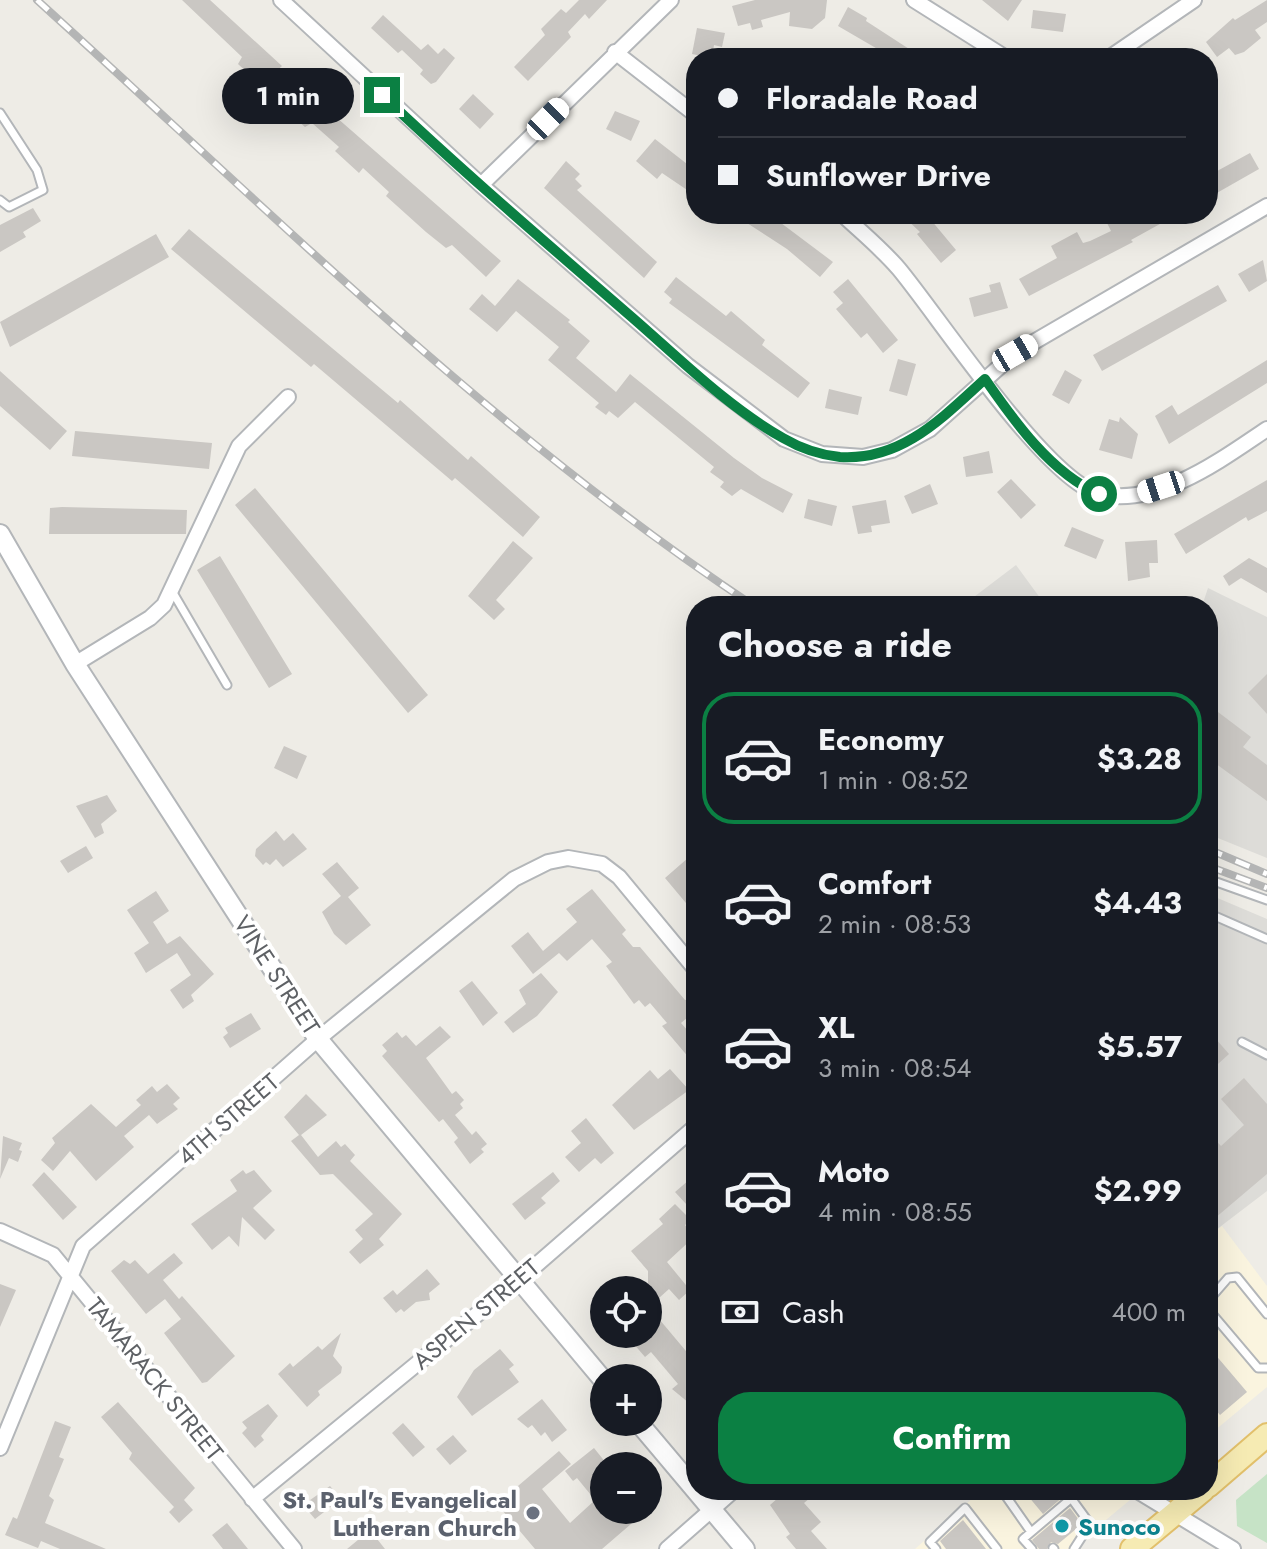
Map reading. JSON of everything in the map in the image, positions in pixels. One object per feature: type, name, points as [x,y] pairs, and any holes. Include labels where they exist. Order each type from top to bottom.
[{"type":"main road","points":[[1218,1477],[1267,1435]]},
{"type":"main road","points":[[1132,1549],[1192,1500]]},
{"type":"main road","points":[[1157,1549],[1175,1515]]},
{"type":"street","points":[[281,0],[481,185],[688,366],[784,439],[822,454],[863,457],[892,450],[930,429],[1015,353],[1267,206]]},
{"type":"street","points":[[481,185],[671,0]]},
{"type":"street","points":[[914,0],[990,48]]},
{"type":"street","points":[[1124,48],[1194,0]]},
{"type":"street","points":[[615,52],[686,107]]},
{"type":"street","points":[[852,224],[897,267],[1005,408],[1058,467],[1081,486],[1099,494],[1144,492],[1178,482],[1267,429]]},
{"type":"street","points":[[75,664],[150,618],[172,591],[239,446],[288,397]]},
{"type":"street","name":"VINE STREET","points":[[0,534],[75,664],[318,1039],[590,1364]]},
{"type":"street","name":"4TH STREET","points":[[0,1448],[83,1246],[318,1039],[397,978],[495,893],[548,862],[568,858],[602,864],[619,877],[686,946]]},
{"type":"street","name":"ASPEN STREET","points":[[252,1499],[519,1280],[686,1135]]},
{"type":"street","name":"TAMARACK STREET","points":[[0,1231],[53,1255],[294,1549]]},
{"type":"street","points":[[650,1436],[686,1479]]},
{"type":"street","points":[[704,1500],[745,1549]]},
{"type":"street","points":[[667,1549],[721,1500]]},
{"type":"street","points":[[1152,1500],[1233,1549]]},
{"type":"lane","points":[[0,113],[43,185],[40,193],[9,207],[0,200]]},
{"type":"lane","points":[[172,591],[227,685]]},
{"type":"lane","points":[[1218,883],[1267,900]]},
{"type":"lane","points":[[1218,917],[1267,939]]},
{"type":"lane","points":[[1242,1042],[1267,1055]]},
{"type":"lane","points":[[1218,1290],[1228,1278],[1237,1277],[1267,1314]]},
{"type":"lane","points":[[1218,1321],[1258,1368],[1267,1368]]},
{"type":"lane","points":[[1010,1500],[1036,1530]]},
{"type":"lane","points":[[1032,1549],[1023,1539],[1054,1516],[1069,1500]]},
{"type":"lane","points":[[1069,1535],[1076,1547],[1090,1524],[1072,1500]]},
{"type":"lane","points":[[936,1549],[930,1542],[965,1508],[997,1549]]},
{"type":"shaded area","points":[[1016,565],[1039,596],[975,596]]},
{"type":"shaded area","points":[[1208,588],[1267,617],[1267,858],[1218,838],[1218,596],[1205,596]]},
{"type":"shaded area","points":[[1218,898],[1267,919],[1267,1191],[1218,1228]]},
{"type":"shaded area","points":[[1222,1226],[1267,1286],[1267,1387],[1218,1428],[1218,1229]]},
{"type":"shaded area","points":[[971,1500],[1130,1500],[1071,1549],[915,1549]]},
{"type":"green space","points":[[1267,1474],[1267,1543],[1237,1526],[1236,1500]]},
{"type":"building","points":[[182,0],[210,0],[282,66],[261,85],[238,64],[242,57]]},
{"type":"building","points":[[579,0],[607,0],[589,19],[585,14],[568,32],[571,37],[528,81],[514,67],[545,35],[541,29],[561,9],[566,13]]},
{"type":"building","points":[[755,0],[827,0],[825,18],[812,29],[789,26],[790,12],[761,20],[763,27],[752,30],[750,23],[738,26],[732,6]]},
{"type":"building","points":[[982,0],[1022,0],[1008,21]]},
{"type":"building","points":[[1267,0],[1267,22],[1255,30],[1261,38],[1244,52],[1235,55],[1229,48],[1218,56],[1218,48],[1210,48],[1206,42],[1233,18],[1235,20]]},
{"type":"building","points":[[848,7],[908,48],[876,48],[838,26]]},
{"type":"building","points":[[1033,10],[1066,14],[1063,32],[1031,28]]},
{"type":"building","points":[[383,15],[421,50],[428,44],[438,54],[444,48],[455,58],[436,82],[431,84],[420,74],[423,70],[402,50],[398,53],[371,28]]},
{"type":"building","points":[[697,28],[725,33],[722,47],[693,48]]},
{"type":"building","points":[[297,83],[501,261],[486,277],[452,245],[446,248],[426,232],[386,196],[389,192],[363,168],[359,173],[335,151],[339,147],[312,123],[305,127],[280,105]]},
{"type":"building","points":[[473,94],[494,114],[480,129],[459,109]]},
{"type":"building","points":[[615,111],[640,121],[631,141],[606,129]]},
{"type":"building","points":[[655,139],[686,163],[686,189],[662,173],[657,179],[636,161]]},
{"type":"building","points":[[1250,153],[1259,169],[1218,192],[1218,171]]},
{"type":"building","points":[[566,161],[580,174],[575,179],[582,186],[577,190],[657,262],[644,278],[544,188]]},
{"type":"building","points":[[33,208],[41,221],[23,232],[26,237],[0,252],[0,225]]},
{"type":"building","points":[[748,224],[782,224],[833,262],[820,277],[787,249]]},
{"type":"building","points":[[912,224],[934,224],[956,250],[941,263],[917,234],[920,232]]},
{"type":"building","points":[[1108,224],[1160,224],[1131,240],[1133,242],[1029,296],[1019,279],[1057,258],[1051,246],[1077,232],[1083,243],[1111,231]]},
{"type":"building","points":[[189,229],[398,403],[400,400],[468,460],[471,456],[540,517],[523,537],[314,364],[311,367],[171,249]]},
{"type":"building","points":[[156,234],[169,257],[10,347],[0,322]]},
{"type":"building","points":[[1263,260],[1267,281],[1249,292],[1238,274]]},
{"type":"building","points":[[676,277],[726,316],[731,311],[765,340],[762,345],[810,383],[798,398],[669,303],[672,299],[664,292]]},
{"type":"building","points":[[518,279],[570,320],[568,322],[590,341],[576,358],[616,392],[630,374],[734,458],[762,478],[793,494],[783,513],[741,489],[732,496],[720,487],[724,482],[710,472],[714,467],[635,402],[618,418],[609,411],[606,415],[595,407],[599,403],[548,360],[559,347],[516,311],[497,332],[469,309],[482,294],[495,306]]},
{"type":"building","points":[[848,279],[898,340],[883,353],[867,333],[861,338],[836,309],[843,303],[833,292]]},
{"type":"building","points":[[1000,282],[1008,308],[974,317],[969,298],[991,292],[989,285]]},
{"type":"building","points":[[1218,285],[1227,301],[1102,371],[1093,355]]},
{"type":"building","points":[[898,359],[916,364],[907,396],[889,391]]},
{"type":"building","points":[[1267,360],[1267,383],[1169,444],[1155,416],[1172,405],[1178,415]]},
{"type":"building","points":[[1065,370],[1082,380],[1069,404],[1052,395]]},
{"type":"building","points":[[0,371],[67,431],[50,450],[0,406]]},
{"type":"building","points":[[829,389],[862,397],[858,415],[825,408]]},
{"type":"building","points":[[1120,417],[1138,434],[1132,459],[1099,450],[1109,419],[1119,422]]},
{"type":"building","points":[[75,431],[212,443],[209,469],[72,456]]},
{"type":"building","points":[[989,451],[993,473],[966,477],[963,457]]},
{"type":"building","points":[[1011,479],[1036,505],[1021,519],[997,492]]},
{"type":"building","points":[[1267,480],[1267,511],[1248,521],[1246,517],[1186,554],[1174,534]]},
{"type":"building","points":[[930,484],[938,504],[912,514],[904,496]]},
{"type":"building","points":[[255,488],[428,695],[408,713],[235,505]]},
{"type":"building","points":[[808,499],[837,506],[832,526],[804,518]]},
{"type":"building","points":[[886,500],[890,523],[871,526],[872,532],[858,534],[852,506]]},
{"type":"building","points":[[50,508],[187,510],[186,534],[49,534]]},
{"type":"building","points":[[1072,527],[1104,540],[1096,559],[1064,546]]},
{"type":"building","points":[[1157,540],[1158,563],[1149,563],[1150,577],[1128,581],[1125,542]]},
{"type":"building","points":[[513,541],[533,558],[496,600],[505,609],[494,620],[468,596]]},
{"type":"building","points":[[220,556],[292,674],[269,688],[197,570]]},
{"type":"building","points":[[1249,558],[1267,568],[1267,593],[1241,578],[1229,586],[1223,576]]},
{"type":"building","points":[[1267,674],[1267,714],[1248,693]]},
{"type":"building","points":[[1218,712],[1251,737],[1243,747],[1267,765],[1267,801],[1218,765]]},
{"type":"building","points":[[284,746],[307,756],[297,779],[274,768]]},
{"type":"building","points":[[107,795],[117,811],[101,824],[104,833],[95,838],[76,806]]},
{"type":"building","points":[[276,831],[284,841],[293,833],[307,849],[283,867],[276,859],[270,865],[266,862],[263,865],[255,856],[256,849]]},
{"type":"building","points":[[86,846],[93,858],[68,873],[60,861]]},
{"type":"building","points":[[686,860],[686,903],[665,878]]},
{"type":"building","points":[[337,862],[359,888],[348,897],[371,925],[346,945],[334,934],[322,912],[341,896],[322,874]]},
{"type":"building","points":[[592,889],[626,930],[622,934],[633,947],[640,947],[686,1000],[686,1019],[681,1023],[686,1029],[686,1054],[662,1026],[667,1023],[650,1003],[645,1007],[639,1000],[634,1004],[606,966],[612,962],[592,939],[567,961],[559,953],[533,974],[511,946],[528,932],[543,951],[577,922],[566,909]]},
{"type":"building","points":[[156,891],[169,911],[153,922],[167,944],[180,936],[214,974],[191,995],[194,1001],[183,1009],[170,990],[191,975],[177,953],[146,973],[134,953],[149,943],[127,910]]},
{"type":"building","points":[[541,973],[558,992],[537,1016],[513,1033],[504,1022],[526,1004],[519,990]]},
{"type":"building","points":[[472,981],[498,1013],[483,1026],[459,991]]},
{"type":"building","points":[[251,1013],[261,1029],[230,1048],[223,1037],[228,1033],[225,1028]]},
{"type":"building","points":[[440,1026],[451,1037],[426,1058],[452,1094],[456,1091],[464,1100],[460,1104],[463,1108],[455,1115],[472,1135],[476,1131],[487,1144],[481,1149],[484,1152],[470,1164],[454,1142],[458,1138],[443,1119],[439,1122],[382,1056],[387,1051],[382,1045],[397,1032],[402,1038],[406,1035],[416,1046]]},
{"type":"building","points":[[1218,1041],[1229,1054],[1218,1064]]},
{"type":"building","points":[[670,1069],[686,1087],[686,1092],[634,1130],[612,1105],[650,1070],[658,1079]]},
{"type":"building","points":[[1244,1078],[1267,1104],[1267,1174],[1218,1216],[1218,1143],[1221,1146],[1244,1125],[1221,1099]]},
{"type":"building","points":[[167,1084],[180,1098],[173,1104],[178,1109],[157,1124],[149,1115],[124,1136],[134,1147],[96,1181],[70,1151],[53,1171],[41,1160],[55,1143],[52,1138],[91,1104],[116,1127],[141,1105],[136,1100],[152,1086],[157,1092]]},
{"type":"building","points":[[306,1094],[327,1115],[301,1135],[318,1157],[336,1141],[341,1147],[345,1144],[355,1155],[350,1161],[402,1214],[379,1239],[384,1245],[360,1264],[349,1252],[363,1239],[355,1230],[373,1214],[333,1174],[320,1175],[291,1141],[299,1135],[284,1117]]},
{"type":"building","points":[[586,1118],[614,1153],[601,1164],[595,1158],[579,1172],[565,1157],[581,1143],[571,1131]]},
{"type":"building","points":[[3,1136],[22,1143],[19,1150],[22,1151],[18,1162],[9,1158],[0,1179]]},
{"type":"building","points":[[243,1170],[246,1174],[254,1170],[272,1191],[253,1208],[275,1230],[265,1240],[242,1217],[239,1247],[229,1236],[212,1250],[191,1224],[237,1191],[230,1180]]},
{"type":"building","points":[[44,1172],[77,1207],[63,1220],[32,1185]]},
{"type":"building","points":[[553,1172],[560,1181],[541,1198],[546,1203],[525,1220],[512,1204]]},
{"type":"building","points":[[686,1183],[686,1204],[675,1192]]},
{"type":"building","points":[[675,1204],[686,1215],[686,1244],[667,1262],[686,1285],[686,1294],[679,1300],[669,1289],[662,1295],[662,1276],[648,1276],[648,1271],[631,1251],[663,1224],[659,1219]]},
{"type":"building","points":[[174,1253],[183,1263],[163,1280],[179,1299],[182,1296],[235,1356],[207,1382],[202,1383],[164,1333],[181,1319],[165,1299],[146,1314],[111,1271],[124,1260],[130,1264],[135,1260],[148,1274]]},
{"type":"building","points":[[427,1269],[440,1284],[429,1293],[430,1300],[416,1302],[404,1312],[401,1309],[396,1313],[383,1298],[393,1290],[397,1295]]},
{"type":"building","points":[[0,1284],[16,1290],[0,1327]]},
{"type":"building","points":[[662,1322],[686,1351],[686,1401],[672,1389],[678,1384],[651,1352],[645,1357],[637,1348],[662,1348]]},
{"type":"building","points":[[341,1333],[333,1356],[342,1367],[341,1373],[318,1391],[320,1395],[307,1407],[278,1374],[290,1363],[293,1367],[318,1346],[322,1350]]},
{"type":"building","points":[[500,1349],[514,1365],[509,1369],[519,1382],[472,1416],[457,1397],[474,1370]]},
{"type":"building","points":[[1218,1358],[1247,1392],[1220,1415],[1218,1413]]},
{"type":"building","points":[[542,1399],[567,1430],[552,1442],[545,1432],[541,1436],[532,1425],[528,1428],[517,1419]]},
{"type":"building","points":[[118,1402],[195,1488],[184,1500],[193,1510],[179,1523],[169,1512],[174,1507],[129,1459],[132,1453],[101,1417]]},
{"type":"building","points":[[268,1404],[278,1416],[261,1436],[264,1440],[255,1448],[242,1433],[247,1428],[242,1422]]},
{"type":"building","points":[[55,1421],[71,1427],[59,1457],[64,1459],[49,1496],[54,1500],[45,1523],[106,1549],[60,1549],[41,1541],[38,1548],[5,1535],[13,1517],[17,1519]]},
{"type":"building","points":[[403,1423],[425,1447],[413,1457],[392,1433]]},
{"type":"building","points":[[453,1435],[467,1451],[450,1465],[436,1449]]},
{"type":"building","name":"St. Paul's Evangelical Lutheran Church","points":[[594,1448],[597,1452],[590,1452],[590,1494],[577,1478],[573,1481],[565,1471]]},
{"type":"building","name":"St. Paul's Evangelical Lutheran Church","points":[[559,1451],[571,1464],[542,1489],[570,1523],[590,1505],[590,1524],[631,1524],[602,1549],[535,1549],[497,1504]]},
{"type":"building","points":[[330,1486],[341,1499],[315,1519],[303,1505]]},
{"type":"building","points":[[776,1500],[808,1500],[804,1503],[821,1522],[811,1531],[827,1549],[796,1549],[786,1537],[790,1534],[770,1505]]},
{"type":"building","points":[[1031,1500],[1059,1500],[1043,1514]]},
{"type":"building","name":"Sunoco","points":[[1070,1508],[1082,1524],[1058,1544],[1051,1542],[1047,1549],[1039,1549],[1032,1540]]},
{"type":"building","points":[[963,1520],[986,1549],[946,1549],[940,1541]]},
{"type":"building","points":[[227,1523],[248,1549],[223,1549],[212,1535]]},
{"type":"building","points":[[370,1530],[385,1549],[347,1549]]},
{"type":"railway","points":[[37,0],[384,317],[473,394],[657,539],[740,596]]},
{"type":"railway","points":[[1218,853],[1267,874]]},
{"type":"railway","points":[[1218,870],[1267,888]]},
{"type":"place","name":"St. Paul's Evangelical Lutheran Church","points":[[533,1513]]},
{"type":"place","name":"Sunoco","points":[[1062,1526]]},
{"type":"route","points":[[382,95],[688,366],[784,439],[822,454],[841,457],[863,457],[892,450],[930,429],[985,379],[1005,408],[1058,467],[1081,486],[1099,494]]}]
